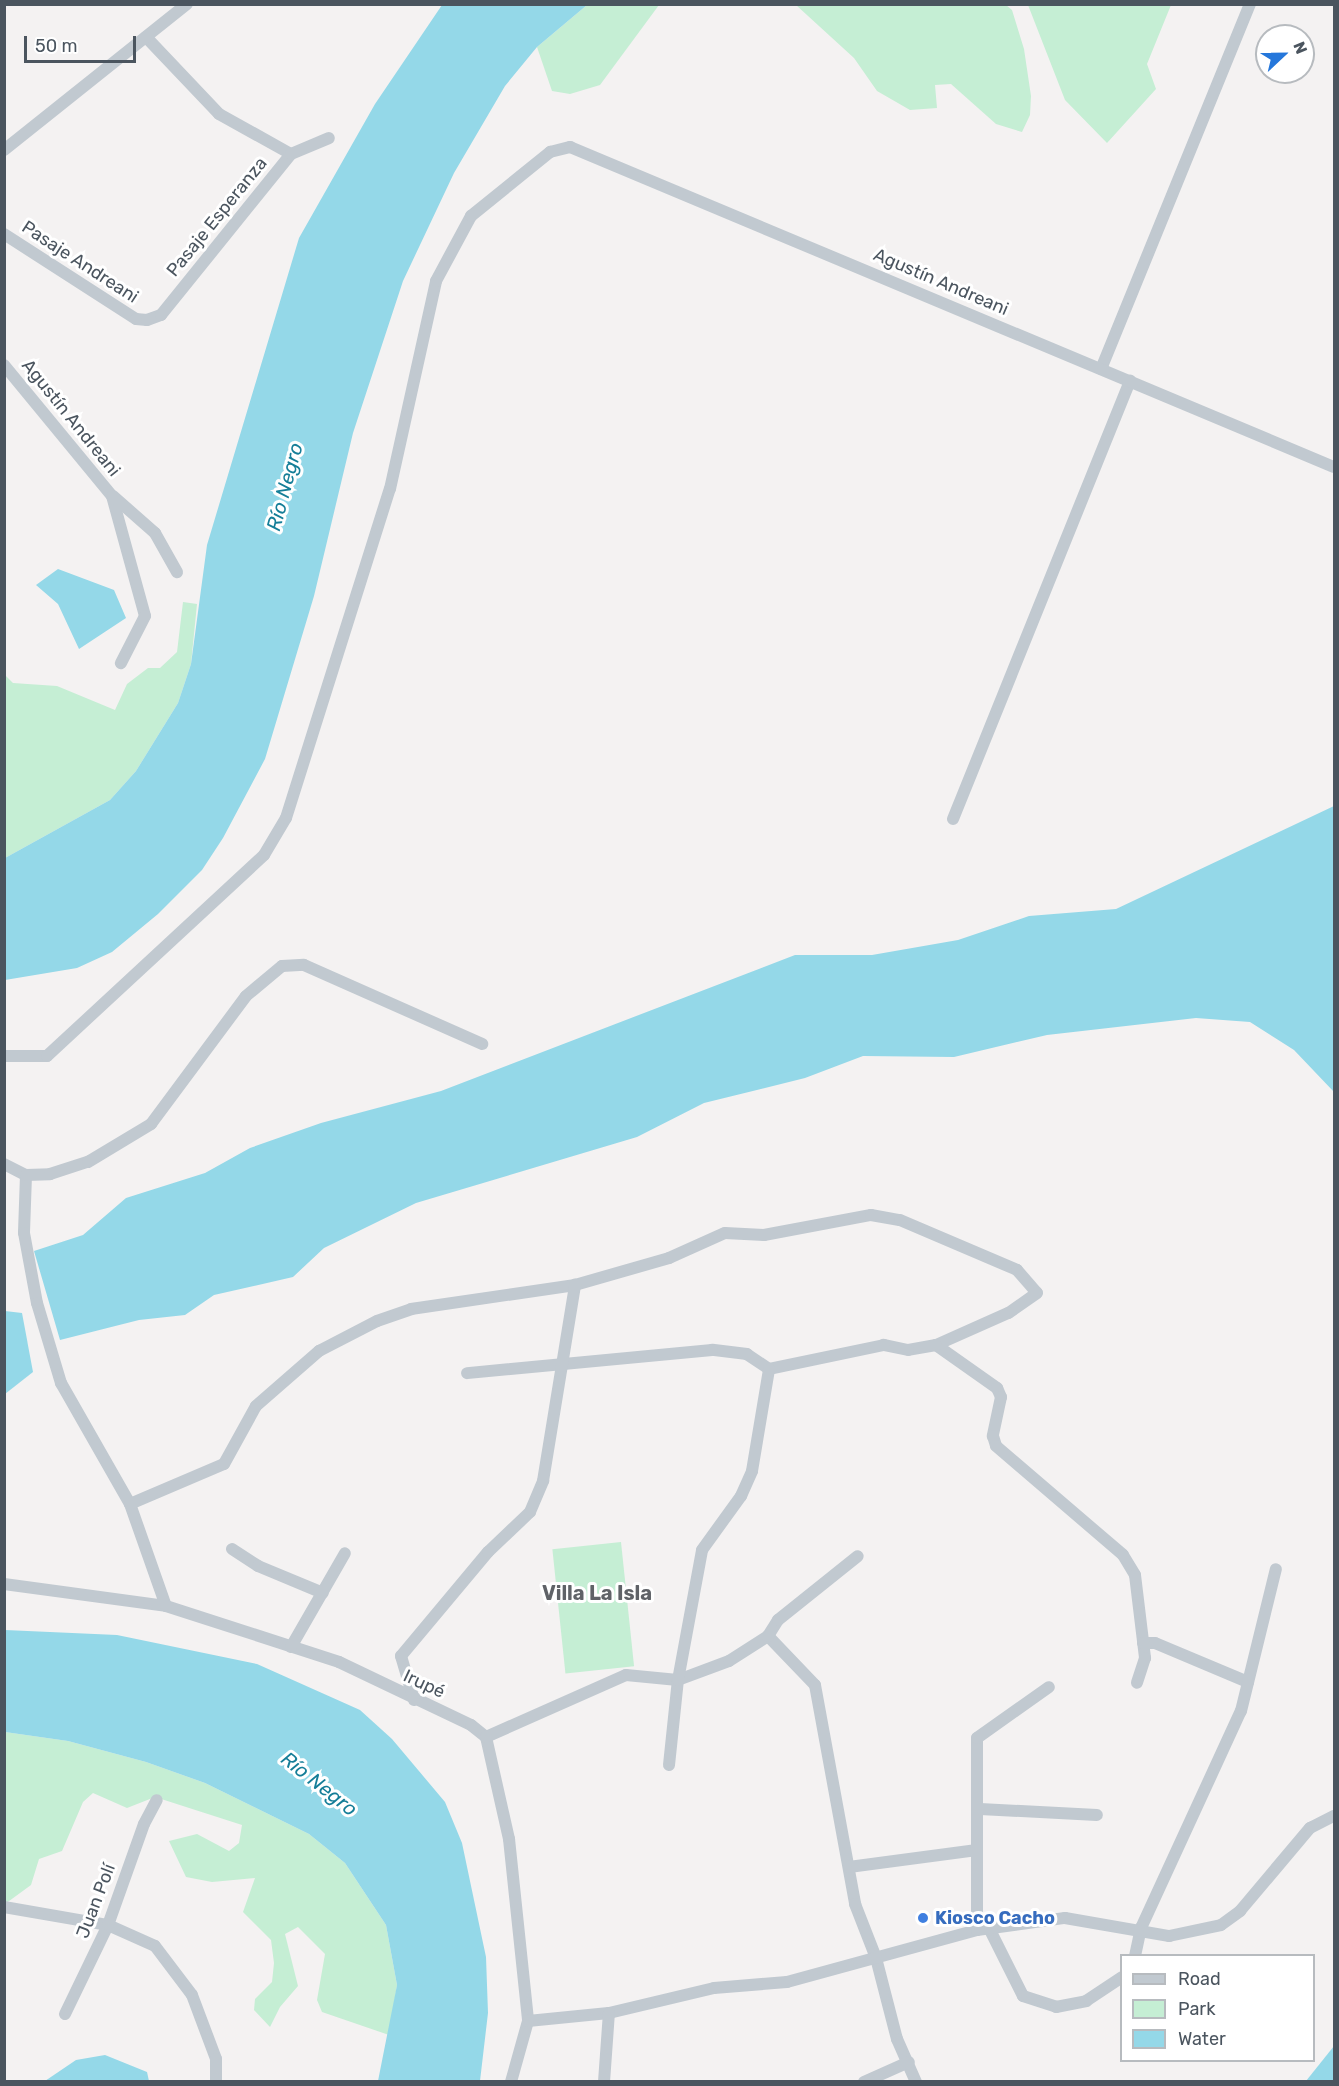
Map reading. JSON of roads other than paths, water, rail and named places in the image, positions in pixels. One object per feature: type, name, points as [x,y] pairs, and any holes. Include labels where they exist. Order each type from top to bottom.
[{"type":"street","points":[[4,150],[187,4]]},
{"type":"street","points":[[1101,369],[1250,4]]},
{"type":"street","points":[[146,37],[219,114],[291,154]]},
{"type":"street","name":"Pasaje Esperanza","points":[[136,320],[161,315],[291,154],[329,138]]},
{"type":"street","name":"Agustín Andreani","points":[[4,1056],[47,1056],[269,846],[286,818],[316,730],[390,489],[436,281],[471,216],[550,152],[570,147],[1335,467]]},
{"type":"street","name":"Pasaje Andreani","points":[[4,234],[136,320]]},
{"type":"street","name":"Agustín Andreani","points":[[4,364],[112,496],[145,616],[122,663]]},
{"type":"street","points":[[953,819],[1130,380]]},
{"type":"street","points":[[112,496],[155,533],[177,572]]},
{"type":"street","points":[[4,1164],[26,1175],[50,1174],[88,1162],[151,1124],[246,996],[282,966],[304,965],[482,1044]]},
{"type":"street","points":[[26,1175],[24,1233],[37,1303],[62,1383],[130,1504],[166,1606]]},
{"type":"street","points":[[130,1504],[224,1464],[256,1406],[319,1351],[377,1321],[431,1305],[575,1285],[669,1258],[725,1233],[764,1235],[871,1215],[900,1220],[1017,1270],[1037,1293],[1008,1313],[936,1345],[908,1350],[884,1345],[769,1368],[747,1354],[712,1350],[466,1373]]},
{"type":"street","points":[[414,1700],[401,1656],[488,1552],[530,1512],[543,1481],[560,1365],[575,1285]]},
{"type":"street","points":[[936,1345],[997,1388],[1001,1397],[993,1436],[996,1446],[1123,1555],[1135,1575],[1145,1658],[1137,1683]]},
{"type":"street","points":[[669,1765],[678,1680],[702,1551],[741,1496],[752,1471],[769,1368]]},
{"type":"street","points":[[232,1549],[258,1566],[322,1593]]},
{"type":"street","points":[[291,1647],[345,1552]]},
{"type":"street","points":[[511,2082],[528,2021],[509,1839],[486,1737],[626,1675],[678,1680],[729,1661],[768,1636],[778,1620],[858,1556]]},
{"type":"street","points":[[1135,1954],[1141,1928],[1241,1711],[1276,1569]]},
{"type":"street","name":"Irupé","points":[[4,1584],[166,1606],[339,1662],[486,1737]]},
{"type":"street","points":[[768,1636],[815,1685],[855,1904],[876,1958],[897,2039],[916,2082]]},
{"type":"street","points":[[1143,1643],[1155,1643],[1248,1682]]},
{"type":"street","points":[[1049,1687],[977,1738],[980,1809],[977,1850],[983,1929],[1023,1996],[1056,2007],[1086,2001],[1120,1978]]},
{"type":"street","name":"Juan Polí","points":[[65,2014],[108,1925],[157,1800]]},
{"type":"street","points":[[980,1809],[1097,1815]]},
{"type":"street","points":[[528,2021],[609,2013],[714,1988],[787,1982],[983,1929],[1065,1918],[1141,1928],[1169,1936],[1221,1925],[1240,1911],[1310,1828],[1335,1816]]},
{"type":"street","points":[[849,1866],[977,1850]]},
{"type":"street","points":[[4,1906],[108,1925],[155,1946],[192,1995],[216,2059],[216,2082]]},
{"type":"street","points":[[604,2082],[609,2013]]},
{"type":"street","points":[[864,2082],[909,2062]]},
{"type":"water","name":"Río Negro","points":[[442,5],[587,5],[537,47],[505,86],[454,173],[403,281],[353,433],[314,596],[265,759],[223,838],[202,870],[158,914],[112,952],[77,968],[5,980],[5,858],[110,800],[136,771],[178,703],[191,664],[207,545],[299,238],[375,104]]},
{"type":"water","points":[[58,569],[114,590],[126,618],[79,649],[58,604],[36,585]]},
{"type":"water","points":[[1334,806],[1334,1092],[1294,1050],[1250,1022],[1196,1018],[1047,1035],[954,1057],[863,1056],[805,1078],[704,1103],[637,1137],[416,1203],[324,1248],[293,1277],[214,1295],[185,1315],[139,1320],[60,1340],[34,1251],[83,1235],[126,1198],[205,1173],[250,1148],[321,1123],[441,1091],[795,955],[872,955],[958,940],[1029,916],[1116,909]]},
{"type":"water","points":[[5,1311],[22,1313],[33,1372],[5,1394]]},
{"type":"water","name":"Río Negro","points":[[5,1630],[117,1635],[257,1664],[360,1710],[392,1739],[445,1802],[462,1843],[486,1957],[488,2013],[480,2081],[378,2081],[397,1985],[386,1925],[345,1863],[309,1834],[205,1783],[146,1762],[68,1741],[5,1732]]},
{"type":"water","points":[[1334,2046],[1334,2081],[1306,2081]]},
{"type":"water","points":[[105,2055],[147,2072],[149,2081],[45,2081],[76,2060]]},
{"type":"place","name":"Kiosco Cacho","points":[[923,1918]]},
{"type":"district","name":"Villa La Isla","points":[[597,1593]]}]
